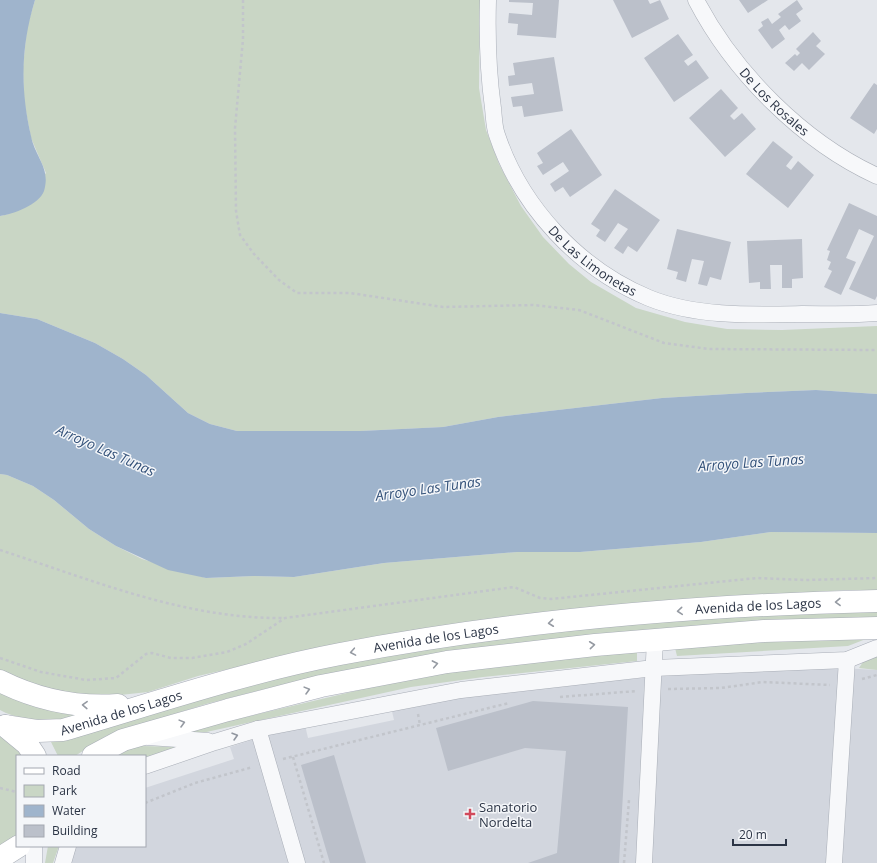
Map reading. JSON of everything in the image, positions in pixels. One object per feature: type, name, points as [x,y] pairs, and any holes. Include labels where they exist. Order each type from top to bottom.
[{"type":"street","name":"De Las Limonetas","points":[[488,0],[488,74],[497,134],[508,161],[535,209],[558,235],[589,263],[622,285],[650,298],[675,306],[736,314],[877,313]]},
{"type":"street","name":"De Los Rosales","points":[[696,0],[744,71],[785,115],[839,156],[877,176]]},
{"type":"street","name":"Avenida de los Lagos","points":[[3,725],[38,731],[63,730],[207,686],[337,655],[461,632],[603,617],[764,604],[877,601]]},
{"type":"street","name":"Avenida de los Lagos","points":[[95,755],[134,736],[321,686],[447,662],[655,640],[764,631],[877,628]]},
{"type":"street","points":[[644,863],[655,640]]},
{"type":"street","points":[[146,766],[215,742],[258,730],[461,690],[654,668],[847,660],[877,648]]},
{"type":"street","points":[[834,863],[847,660]]},
{"type":"street","points":[[0,681],[44,699],[72,705],[102,706],[152,702]]},
{"type":"street","points":[[3,725],[27,744],[33,755]]},
{"type":"street","points":[[258,730],[297,863]]},
{"type":"street","points":[[134,736],[215,742]]},
{"type":"street","points":[[0,858],[17,847]]},
{"type":"street","points":[[34,847],[34,863]]},
{"type":"street","points":[[63,863],[68,847]]},
{"type":"path","points":[[243,0],[243,39],[235,128],[237,217],[240,235],[254,254],[279,280],[297,293],[350,293],[443,307],[533,305],[579,310],[664,343],[709,349],[877,350]]},
{"type":"path","points":[[0,550],[169,605],[258,618],[285,618],[514,587],[540,598],[551,599],[757,578],[806,580],[877,578]]},
{"type":"path","points":[[0,658],[41,672],[86,680],[116,678],[146,654],[152,653],[171,658],[192,658],[227,652],[246,644],[285,618]]},
{"type":"path","points":[[557,698],[653,690],[721,688],[763,682],[811,685],[845,684],[877,675]]},
{"type":"path","points":[[146,803],[195,783],[268,763],[510,703]]},
{"type":"path","points":[[293,757],[324,863]]},
{"type":"path","points":[[0,788],[16,792]]},
{"type":"shaded area","points":[[825,667],[877,670],[877,863],[67,863],[73,847],[146,847],[146,788],[234,759],[230,747],[285,729],[305,725],[308,738],[394,720],[391,707],[507,690],[687,674]]},
{"type":"green space","points":[[35,0],[480,0],[479,88],[486,130],[499,164],[521,206],[543,237],[569,264],[591,282],[636,308],[685,322],[727,329],[782,330],[877,326],[877,394],[816,390],[662,398],[498,417],[443,427],[360,431],[237,431],[210,424],[188,413],[146,375],[123,359],[95,343],[37,319],[0,313],[0,216],[9,214],[46,173],[31,138],[24,101],[23,67],[27,27]]},
{"type":"green space","points":[[0,474],[7,475],[33,486],[54,500],[89,529],[116,546],[142,559],[206,578],[254,576],[294,577],[384,563],[517,552],[580,552],[701,542],[771,532],[877,533],[877,590],[846,590],[665,602],[321,648],[198,676],[148,692],[83,699],[48,691],[0,670]]},
{"type":"green space","points":[[877,609],[877,619],[293,682],[206,704],[117,732],[106,736],[77,755],[58,755],[51,742],[52,740],[289,673],[423,647],[677,619]]},
{"type":"green space","points":[[871,637],[848,646],[677,656],[675,648],[706,645]]},
{"type":"green space","points":[[637,651],[637,661],[483,677],[411,687],[202,733],[178,733],[406,679],[482,667]]},
{"type":"green space","points":[[877,654],[877,670],[859,668],[865,659]]},
{"type":"green space","points":[[0,689],[84,710],[77,718],[38,720],[18,717],[0,710]]},
{"type":"green space","points":[[0,733],[25,755],[16,755],[16,841],[0,851]]},
{"type":"green space","points":[[126,747],[184,747],[146,759],[146,755],[107,755]]},
{"type":"green space","points":[[48,847],[59,847],[53,863],[45,863]]},
{"type":"water","points":[[0,0],[35,0],[30,17],[25,51],[25,101],[31,136],[44,169],[46,183],[44,191],[37,201],[18,211],[0,216]]},
{"type":"water","name":"Arroyo Las Tunas","points":[[0,313],[37,319],[95,343],[123,359],[146,375],[188,413],[210,424],[237,431],[360,431],[443,427],[498,417],[662,398],[746,393],[816,390],[877,394],[877,533],[771,532],[701,542],[580,552],[517,552],[384,563],[294,577],[254,576],[206,578],[168,570],[116,546],[89,529],[54,500],[33,486],[7,475],[0,474]]},
{"type":"building","points":[[509,0],[559,0],[556,38],[517,35],[518,24],[508,23],[509,13],[532,15],[533,3],[509,2]]},
{"type":"building","points":[[613,0],[648,0],[650,4],[660,0],[669,19],[632,38]]},
{"type":"building","points":[[739,0],[768,0],[748,13]]},
{"type":"building","points":[[797,0],[803,9],[796,14],[801,21],[789,30],[785,25],[779,30],[785,39],[772,49],[758,30],[763,26],[761,22],[768,18],[772,24],[781,17],[778,14]]},
{"type":"building","points":[[813,32],[821,41],[816,46],[825,54],[809,70],[802,63],[794,71],[785,63],[795,54],[797,56],[800,53],[796,49]]},
{"type":"building","points":[[678,34],[693,55],[684,61],[688,66],[696,60],[709,78],[674,102],[644,58]]},
{"type":"building","points":[[554,57],[563,111],[524,117],[522,106],[513,107],[511,97],[534,94],[532,83],[509,86],[508,76],[515,75],[513,63]]},
{"type":"building","points":[[874,83],[877,85],[877,129],[874,134],[850,118]]},
{"type":"building","points":[[721,89],[738,108],[730,116],[734,120],[742,113],[756,129],[725,157],[689,118]]},
{"type":"building","points":[[571,129],[602,175],[570,197],[563,187],[555,192],[550,184],[569,171],[563,162],[543,175],[537,166],[543,163],[537,153]]},
{"type":"building","points":[[773,141],[793,157],[786,166],[791,170],[798,161],[814,175],[788,208],[746,174]]},
{"type":"building","points":[[615,189],[660,220],[637,252],[628,246],[623,254],[614,248],[628,229],[618,223],[605,242],[596,236],[600,230],[591,224]]},
{"type":"building","points":[[849,203],[877,216],[877,296],[875,300],[849,289],[874,236],[859,229],[846,258],[856,262],[841,295],[824,287],[832,271],[828,269],[831,262],[827,260],[830,251],[827,250]]},
{"type":"building","points":[[677,229],[731,242],[721,280],[710,277],[707,286],[698,284],[704,261],[692,259],[686,282],[676,279],[678,272],[667,269]]},
{"type":"building","points":[[802,239],[803,278],[792,279],[792,288],[782,288],[782,265],[770,265],[771,289],[760,289],[760,282],[749,283],[747,241]]},
{"type":"building","points":[[533,701],[628,707],[619,863],[528,863],[557,853],[566,751],[525,748],[448,771],[436,728]]},
{"type":"building","points":[[334,755],[366,863],[330,863],[301,765]]},
{"type":"place","name":"Sanatorio Nordelta","points":[[470,814]]}]
